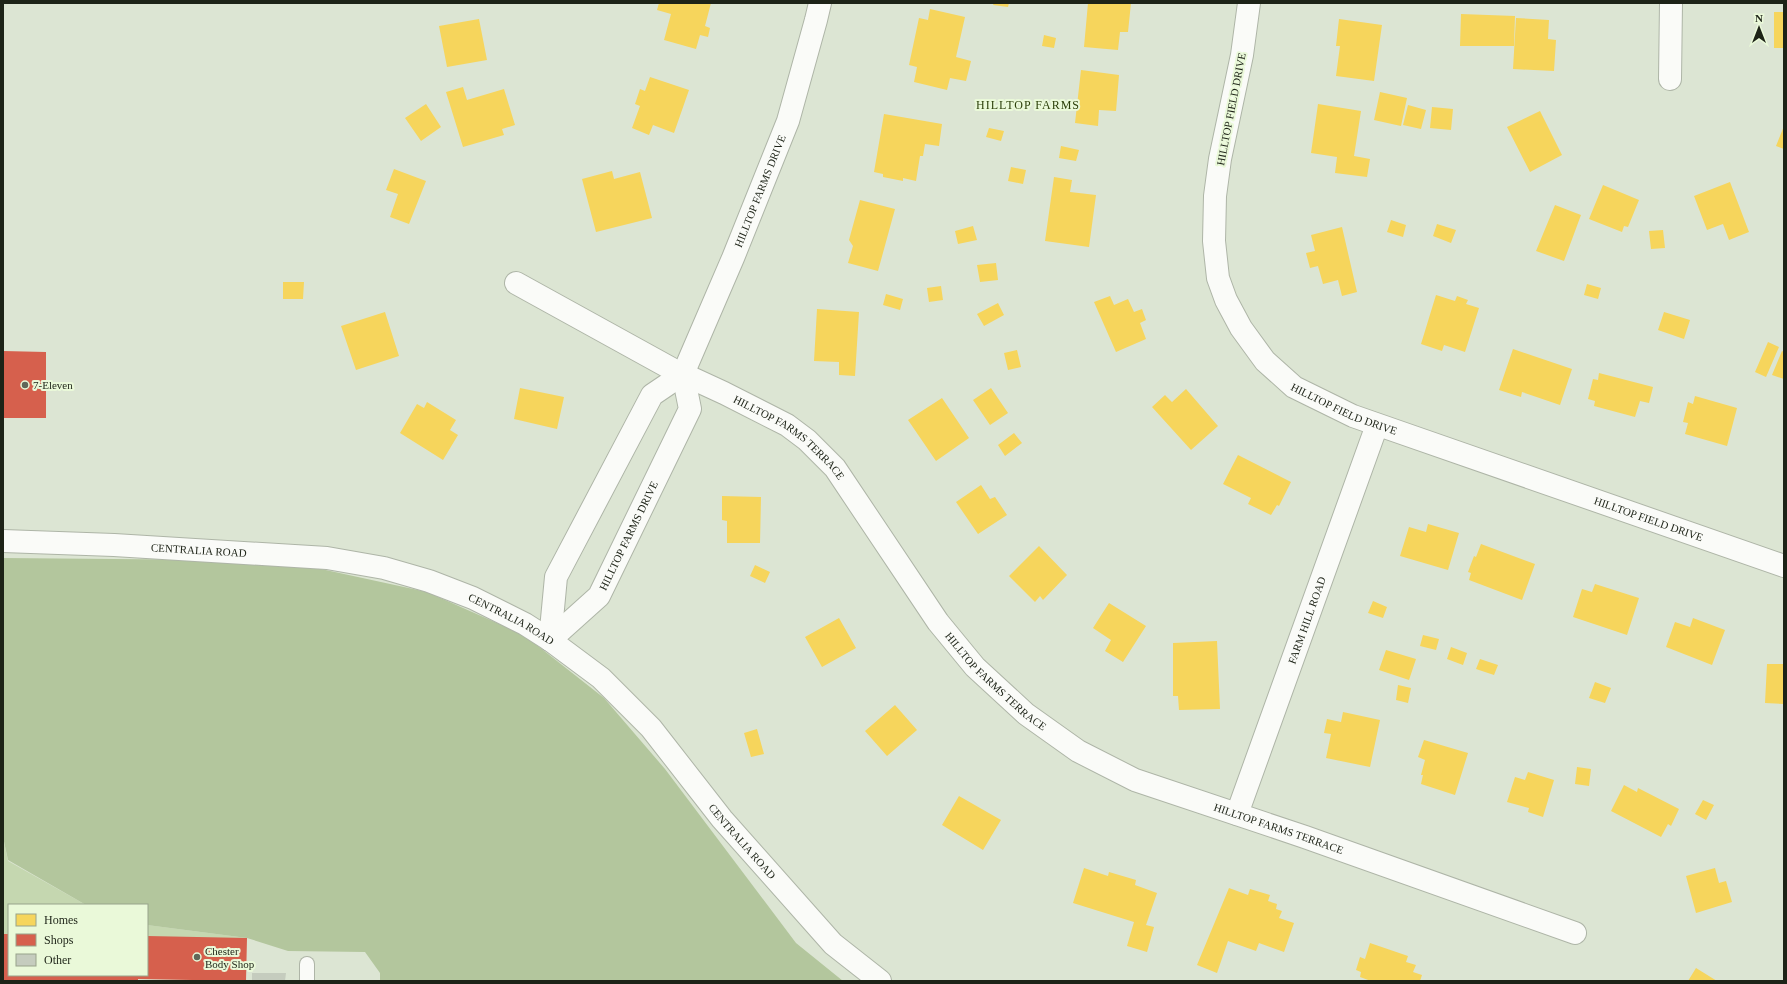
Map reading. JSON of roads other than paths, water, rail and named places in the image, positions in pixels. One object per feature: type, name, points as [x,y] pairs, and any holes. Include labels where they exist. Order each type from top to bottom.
[{"type":"street","name":"HILLTOP FARMS DRIVE","points":[[550,640],[599,596],[690,409],[684,374],[734,258],[788,121],[820,3]]},
{"type":"street","name":"HILLTOP FIELD DRIVE","points":[[1250,3],[1242,55],[1220,160],[1215,196],[1214,241],[1218,278],[1226,300],[1241,328],[1271,366],[1294,387],[1377,426],[1784,566]]},
{"type":"street","points":[[1670,79],[1671,3]]},
{"type":"street","name":"HILLTOP FARMS TERRACE","points":[[516,283],[672,370],[724,392],[787,425],[807,440],[835,468],[938,622],[975,667],[1026,714],[1078,751],[1135,780],[1312,840],[1575,934]]},
{"type":"street","points":[[550,640],[556,577],[652,395],[684,374]]},
{"type":"street","name":"FARM HILL ROAD","points":[[1236,814],[1377,426]]},
{"type":"street","name":"CENTRALIA ROAD","points":[[3,541],[114,545],[327,558],[384,568],[429,581],[473,598],[525,624],[550,640],[601,678],[651,728],[722,819],[833,944],[880,981]]},
{"type":"lane","points":[[307,964],[307,981]]},
{"type":"place","name":"7-Eleven","points":[[25,385]]},
{"type":"place","name":"Chester Body Shop","points":[[197,957]]},
{"type":"district","name":"HILLTOP FARMS","points":[[1028,105]]}]
